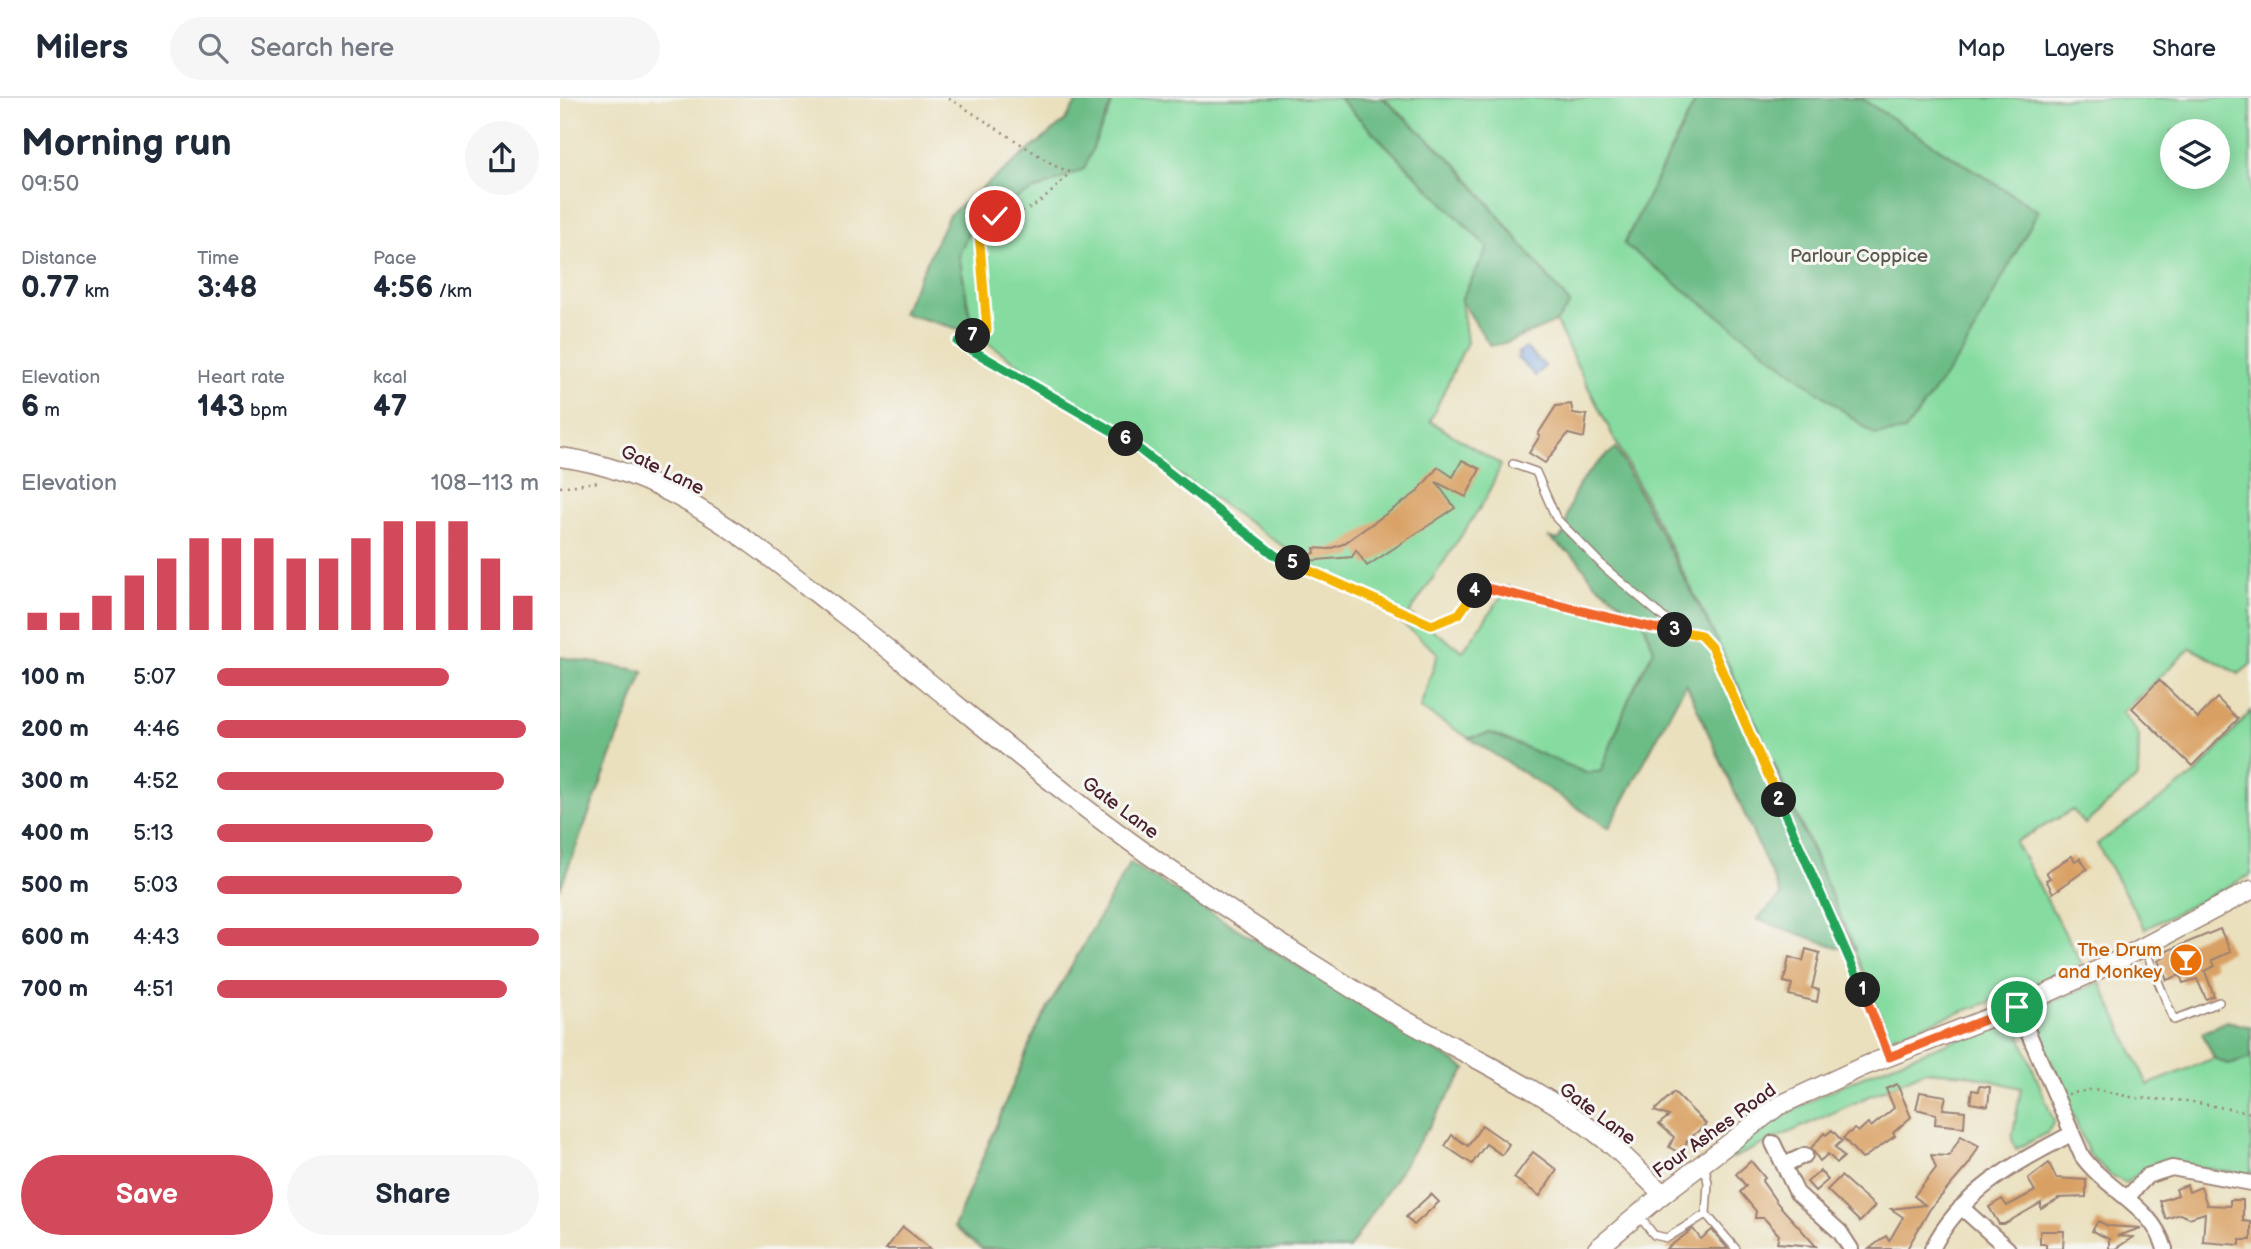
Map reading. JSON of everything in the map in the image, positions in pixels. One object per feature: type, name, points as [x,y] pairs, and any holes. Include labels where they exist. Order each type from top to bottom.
[{"type":"street","name":"Gate Lane","points":[[560,457],[598,462],[645,479],[677,494],[748,541],[929,680],[1067,793],[1180,877],[1389,1011],[1561,1108],[1604,1139],[1663,1194]]},
{"type":"street","name":"Four Ashes Road","points":[[1597,1249],[1704,1161],[1778,1106],[1889,1057],[2017,1007],[2144,946],[2251,890]]},
{"type":"street","points":[[2017,1007],[2058,1096],[2071,1134],[2096,1175],[2143,1211],[2158,1231],[2165,1249]]},
{"type":"street","points":[[1932,1249],[1961,1207],[1984,1184],[2015,1163],[2071,1134]]},
{"type":"street","points":[[1773,1143],[1797,1193],[1840,1233],[1850,1249]]},
{"type":"street","points":[[1784,1166],[1805,1155]]},
{"type":"street","points":[[2127,1198],[2147,1175],[2172,1168],[2251,1183]]},
{"type":"street","points":[[1961,1207],[2008,1249]]},
{"type":"lane","points":[[1513,464],[1536,472],[1556,518],[1605,568],[1677,630]]},
{"type":"lane","points":[[1478,586],[1653,628],[1700,635],[1712,648],[1846,946],[1889,1057]]},
{"type":"lane","points":[[2144,946],[2174,1020],[2219,1002]]},
{"type":"lane","points":[[1704,1161],[1708,1183],[1706,1214],[1736,1249]]},
{"type":"lane","points":[[1638,1214],[1654,1235],[1667,1238],[1706,1214]]},
{"type":"path","points":[[949,98],[1057,167],[1070,172],[1048,198],[1014,216],[995,216],[979,232],[987,330],[958,342],[1137,446],[1276,556],[1432,625],[1459,614],[1478,586]]},
{"type":"path","points":[[2058,1096],[2094,1089],[2135,1098],[2187,1101],[2251,1113]]},
{"type":"green space","points":[[1079,98],[1114,98],[1084,169],[975,216],[959,255],[973,333],[902,313],[949,215],[1065,121]]},
{"type":"green space","points":[[1114,98],[1339,98],[1488,248],[1461,300],[1467,342],[1430,421],[1501,465],[1485,500],[1409,614],[1463,651],[1508,587],[1642,619],[1654,650],[1630,696],[1601,771],[1586,773],[1491,733],[1469,738],[1420,708],[1438,653],[1387,611],[1313,567],[973,333],[959,255],[975,216],[1001,203],[1106,120]]},
{"type":"green space","points":[[1339,98],[1383,98],[1458,166],[1570,304],[1556,322],[1509,342],[1490,346],[1461,300],[1488,248]]},
{"type":"green space","points":[[1383,98],[1697,98],[1624,244],[2038,211],[1860,98],[2251,98],[2251,664],[2239,674],[2191,648],[2122,712],[2139,735],[2138,777],[2085,824],[2073,810],[2015,842],[2082,964],[1990,1002],[1889,1037],[1809,843],[1745,700],[1703,611],[1556,322],[1570,304],[1458,166]]},
{"type":"green space","name":"Parlour Coppice","points":[[1697,98],[1860,98],[2038,211],[1964,350],[1905,431],[1875,435],[1624,244]]},
{"type":"green space","points":[[1616,448],[1723,652],[1855,949],[1839,948],[1757,919],[1781,896],[1686,683],[1609,828],[1469,738],[1491,733],[1586,773],[1601,771],[1630,696],[1654,650],[1642,619],[1594,582],[1577,559],[1548,537],[1558,540],[1565,533],[1570,505],[1580,484],[1595,466]]},
{"type":"green space","points":[[560,657],[644,671],[560,889]]},
{"type":"green space","points":[[2251,711],[2251,875],[2145,929],[2097,844],[2198,772]]},
{"type":"green space","points":[[1130,863],[1466,1069],[1349,1249],[982,1249],[954,1227],[1037,1027]]},
{"type":"green space","points":[[2100,982],[2148,1085],[2214,1058],[2229,1065],[2251,1058],[2251,1175],[2168,1163],[2152,1165],[2125,1183],[2108,1173],[2089,1154],[2034,1020],[2049,1003]]},
{"type":"green space","points":[[2227,1021],[2251,1027],[2251,1058],[2229,1065],[2214,1058],[2202,1033]]},
{"type":"green space","points":[[2004,1022],[2017,1028],[2054,1122],[2047,1133],[2016,1149],[2012,1139],[2021,1088],[1966,1074],[1925,1071],[1733,1158],[1732,1152],[1763,1129],[1828,1092],[1896,1062]]},
{"type":"water","points":[[1526,348],[1545,366],[1536,376],[1517,358],[1520,355],[1517,353]]},
{"type":"building","points":[[1571,404],[1573,413],[1587,415],[1584,438],[1568,434],[1545,463],[1529,453],[1556,406]]},
{"type":"building","points":[[1462,460],[1480,469],[1466,497],[1436,482],[1455,508],[1367,566],[1356,550],[1352,557],[1306,561],[1305,557],[1315,553],[1314,548],[1329,549],[1343,544],[1416,493],[1438,467],[1453,477]]},
{"type":"building","points":[[2159,680],[2198,718],[2217,698],[2238,719],[2192,766],[2132,708]]},
{"type":"building","points":[[2072,856],[2075,861],[2080,858],[2087,869],[2053,893],[2046,880],[2050,878],[2046,872]]},
{"type":"building","name":"The Drum and Monkey","points":[[2220,929],[2231,952],[2212,960],[2215,966],[2205,971],[2214,996],[2206,999],[2197,979],[2183,983],[2180,975],[2167,980],[2158,961],[2165,957],[2162,953]]},
{"type":"building","points":[[1806,949],[1820,953],[1812,988],[1819,990],[1817,1002],[1789,995],[1792,984],[1784,982],[1789,957],[1803,961]]},
{"type":"building","points":[[1897,1084],[1911,1117],[1893,1133],[1895,1136],[1862,1159],[1843,1138],[1854,1129],[1858,1132],[1868,1123],[1871,1127],[1894,1108],[1886,1089]]},
{"type":"building","points":[[1979,1086],[1990,1087],[1988,1106],[1970,1103],[1972,1090],[1978,1091]]},
{"type":"building","points":[[1674,1092],[1706,1124],[1687,1141],[1683,1155],[1669,1147],[1674,1137],[1659,1124],[1669,1116],[1654,1111]]},
{"type":"building","points":[[1920,1092],[1946,1096],[1943,1109],[1965,1111],[1964,1127],[1935,1124],[1936,1114],[1916,1109]]},
{"type":"building","points":[[1482,1125],[1509,1144],[1502,1155],[1486,1144],[1472,1164],[1445,1146],[1452,1135],[1468,1146]]},
{"type":"building","points":[[1832,1130],[1842,1141],[1835,1147],[1844,1157],[1837,1163],[1828,1154],[1820,1161],[1811,1148],[1824,1133],[1826,1135]]},
{"type":"building","points":[[1961,1136],[1979,1146],[1969,1164],[1930,1209],[1907,1249],[1869,1249],[1886,1236],[1889,1241],[1903,1217],[1891,1209],[1925,1205],[1914,1196],[1936,1168],[1931,1155],[1949,1156]]},
{"type":"building","points":[[1533,1152],[1557,1170],[1540,1196],[1514,1178]]},
{"type":"building","points":[[1751,1161],[1765,1178],[1762,1181],[1778,1204],[1816,1246],[1777,1243],[1779,1235],[1764,1218],[1755,1218],[1756,1211],[1740,1192],[1746,1186],[1736,1174]]},
{"type":"building","points":[[2049,1163],[2056,1178],[2086,1180],[2086,1197],[2057,1198],[2059,1199],[2041,1209],[2041,1203],[2004,1224],[1999,1224],[1989,1207],[2002,1199],[2007,1206],[2035,1191],[2028,1179]]},
{"type":"building","points":[[1820,1171],[1828,1180],[1815,1191],[1807,1182]]},
{"type":"building","points":[[1841,1176],[1875,1206],[1860,1222],[1827,1190]]},
{"type":"building","points":[[2187,1185],[2189,1192],[2201,1187],[2207,1205],[2230,1206],[2230,1200],[2243,1200],[2243,1221],[2251,1222],[2251,1240],[2240,1240],[2240,1245],[2203,1242],[2205,1213],[2189,1218],[2180,1214],[2166,1219],[2160,1201],[2178,1195],[2176,1189]]},
{"type":"building","points":[[1431,1194],[1439,1202],[1414,1225],[1406,1217]]},
{"type":"building","points":[[2098,1221],[2108,1226],[2141,1228],[2117,1236],[2133,1237],[2115,1249],[2109,1249],[2109,1239],[2092,1231]]},
{"type":"building","points":[[903,1227],[931,1249],[886,1249]]},
{"type":"building","points":[[1693,1229],[1701,1239],[1712,1230],[1728,1249],[1666,1249]]},
{"type":"building","points":[[2040,1231],[2064,1231],[2063,1249],[2046,1249],[2046,1244],[2040,1244]]},
{"type":"place","name":"The Drum and Monkey","points":[[2186,960]]},
{"type":"route","points":[[995,216],[979,232],[987,330],[958,342],[1137,446],[1276,556],[1432,625],[1459,614],[1478,586],[1653,628],[1700,635],[1712,648],[1846,946],[1889,1057],[2017,1007]]}]
